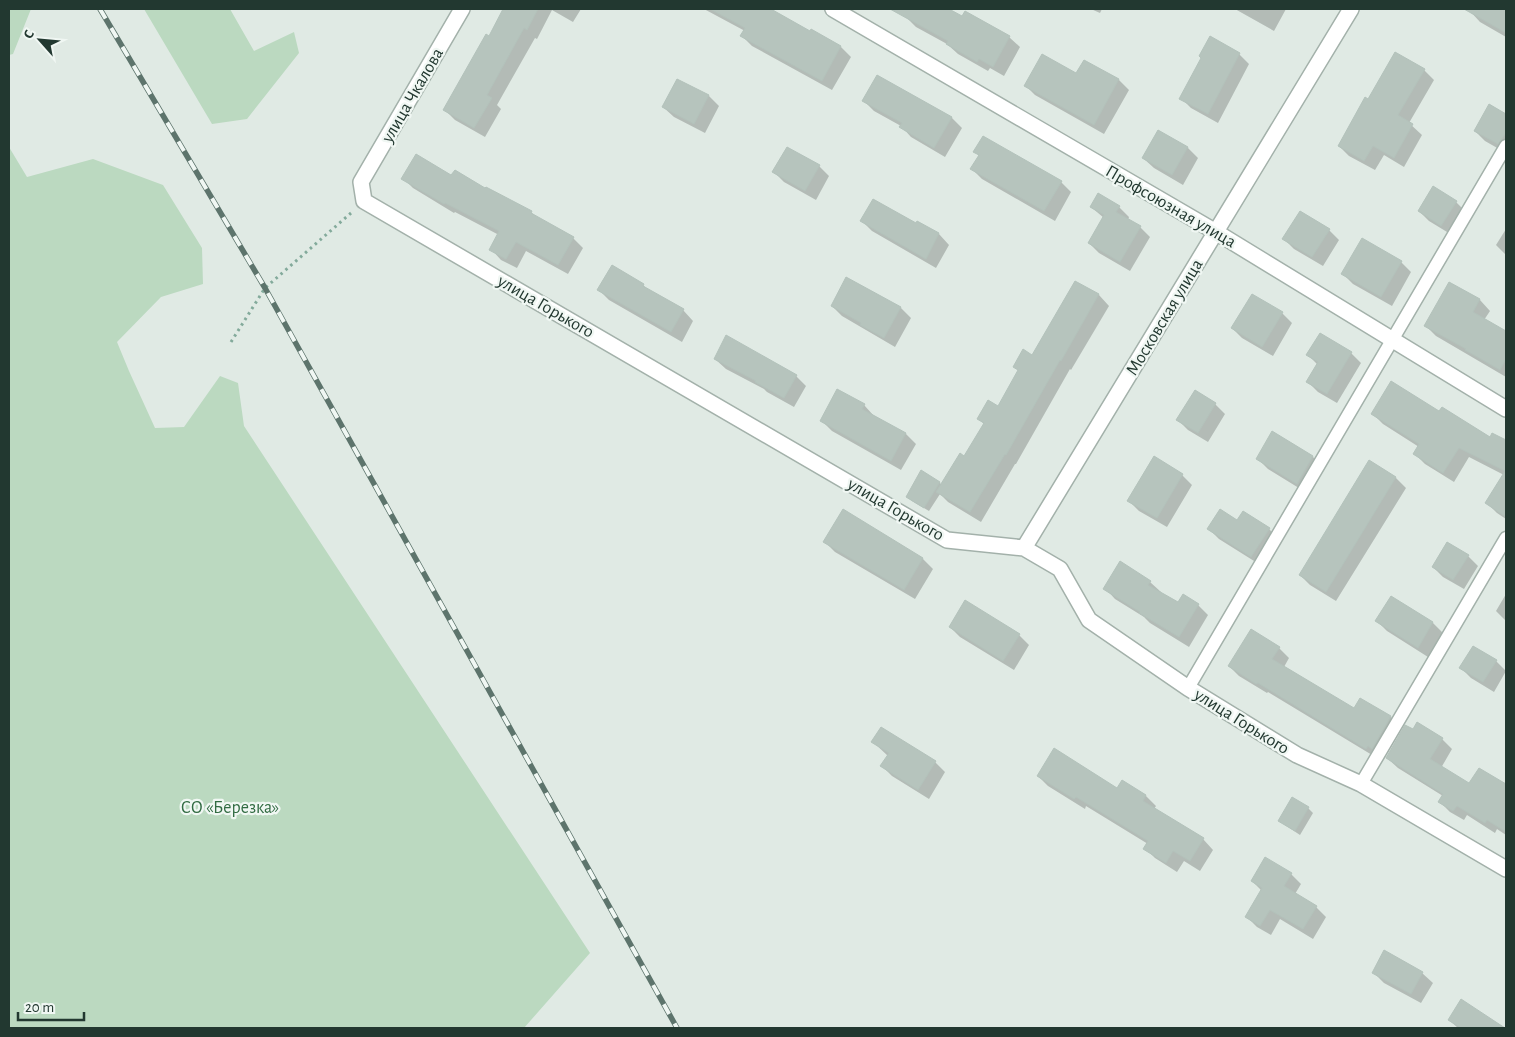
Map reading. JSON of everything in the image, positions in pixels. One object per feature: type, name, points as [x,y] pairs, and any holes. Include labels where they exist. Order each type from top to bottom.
[{"type":"street","name":"улица Чкалова","points":[[364,201],[361,182],[462,9]]},
{"type":"street","name":"Профсоюзная улица","points":[[833,9],[1216,232],[1506,409]]},
{"type":"street","name":"Московская улица","points":[[1024,548],[1351,9]]},
{"type":"street","name":"улица Горького","points":[[364,201],[947,540],[1024,548],[1060,569],[1089,620],[1188,688],[1297,755],[1361,784],[1506,869]]},
{"type":"lane","points":[[1188,688],[1506,146]]},
{"type":"lane","points":[[1361,784],[1506,538]]},
{"type":"path","points":[[231,342],[265,288],[364,201]]},
{"type":"green space","points":[[9,9],[31,9],[13,54],[9,55]]},
{"type":"green space","points":[[144,9],[230,9],[254,51],[294,32],[299,53],[247,119],[212,124]]},
{"type":"green space","name":"СО «Березка»","points":[[9,147],[27,177],[93,159],[163,185],[202,248],[203,284],[161,297],[117,342],[155,428],[184,427],[220,376],[238,383],[244,426],[590,953],[524,1028],[9,1028]]},
{"type":"building","points":[[503,9],[538,9],[527,30],[524,28],[487,95],[492,98],[474,128],[443,110],[486,34],[489,36]]},
{"type":"building","points":[[710,9],[771,9],[841,46],[822,81],[740,36],[745,28]]},
{"type":"building","points":[[890,9],[949,9],[962,16],[965,11],[1010,36],[993,67],[979,59],[977,62],[946,44],[948,41]]},
{"type":"building","points":[[1464,9],[1506,9],[1506,33]]},
{"type":"building","points":[[1210,36],[1240,53],[1208,114],[1179,99],[1201,58],[1199,56]]},
{"type":"building","points":[[1395,52],[1425,69],[1398,115],[1413,124],[1394,158],[1373,146],[1364,161],[1338,146],[1365,97],[1368,99]]},
{"type":"building","points":[[1042,54],[1076,73],[1084,60],[1119,79],[1094,125],[1024,86]]},
{"type":"building","points":[[877,75],[952,117],[934,148],[899,127],[902,123],[862,101]]},
{"type":"building","points":[[677,79],[709,95],[694,124],[662,107]]},
{"type":"building","points":[[1489,104],[1506,114],[1506,133],[1498,144],[1474,131]]},
{"type":"building","points":[[1158,130],[1188,147],[1172,175],[1142,158]]},
{"type":"building","points":[[983,136],[1062,181],[1044,211],[970,169],[979,155],[973,152]]},
{"type":"building","points":[[787,147],[820,165],[805,191],[772,172]]},
{"type":"building","points":[[416,154],[451,175],[455,170],[485,188],[532,211],[531,213],[574,237],[558,265],[516,242],[506,259],[489,250],[499,231],[444,204],[401,179]]},
{"type":"building","points":[[1433,186],[1457,201],[1441,226],[1418,211]]},
{"type":"building","points":[[1098,193],[1120,206],[1116,212],[1141,226],[1120,262],[1088,243],[1104,215],[1090,207]]},
{"type":"building","points":[[873,199],[916,223],[917,221],[939,233],[926,259],[860,221]]},
{"type":"building","points":[[1300,211],[1330,229],[1312,257],[1282,239]]},
{"type":"building","points":[[1362,238],[1402,261],[1381,297],[1341,274]]},
{"type":"building","points":[[612,265],[644,284],[643,286],[684,309],[671,332],[597,290]]},
{"type":"building","points":[[846,277],[901,307],[884,338],[831,306]]},
{"type":"building","points":[[1075,281],[1099,294],[1006,455],[970,512],[936,492],[960,453],[964,456],[984,423],[977,419],[988,400],[998,406],[1018,370],[1013,367],[1023,349],[1032,355]]},
{"type":"building","points":[[1449,282],[1480,299],[1473,312],[1506,331],[1506,359],[1500,370],[1424,326]]},
{"type":"building","points":[[1252,294],[1283,312],[1262,347],[1231,328]]},
{"type":"building","points":[[1320,333],[1352,352],[1327,394],[1306,382],[1318,362],[1306,355]]},
{"type":"building","points":[[726,335],[797,375],[784,398],[714,359]]},
{"type":"building","points":[[1391,381],[1439,411],[1442,407],[1490,437],[1492,433],[1506,440],[1506,517],[1485,503],[1505,471],[1459,448],[1443,473],[1413,454],[1419,444],[1371,414]]},
{"type":"building","points":[[837,389],[865,404],[862,409],[906,433],[891,461],[820,421]]},
{"type":"building","points":[[1195,390],[1216,403],[1198,433],[1176,420]]},
{"type":"building","points":[[1272,431],[1313,456],[1297,484],[1256,459]]},
{"type":"building","points":[[1154,456],[1183,474],[1157,518],[1127,501]]},
{"type":"building","points":[[1369,460],[1396,477],[1326,592],[1299,575]]},
{"type":"building","points":[[921,470],[940,482],[924,508],[906,497]]},
{"type":"building","points":[[843,509],[923,558],[904,590],[823,542]]},
{"type":"building","points":[[1220,509],[1237,520],[1243,511],[1270,528],[1251,557],[1207,529]]},
{"type":"building","points":[[1447,542],[1469,555],[1453,580],[1432,567]]},
{"type":"building","points":[[1120,561],[1151,581],[1148,585],[1178,602],[1183,594],[1199,604],[1179,637],[1103,589]]},
{"type":"building","points":[[1391,596],[1433,622],[1418,648],[1375,621]]},
{"type":"building","points":[[965,600],[1020,634],[1003,661],[949,627]]},
{"type":"building","points":[[1251,629],[1280,647],[1272,659],[1354,708],[1360,698],[1391,716],[1372,749],[1368,746],[1366,749],[1228,666]]},
{"type":"building","points":[[1473,646],[1497,660],[1483,682],[1459,668]]},
{"type":"building","points":[[1417,722],[1443,738],[1430,759],[1469,783],[1479,768],[1506,784],[1506,832],[1487,820],[1485,823],[1457,806],[1453,811],[1438,802],[1443,794],[1386,758],[1405,725],[1413,729]]},
{"type":"building","points":[[881,727],[936,761],[918,790],[880,766],[889,753],[871,742]]},
{"type":"building","points":[[1054,748],[1117,788],[1122,780],[1146,795],[1143,801],[1204,838],[1190,861],[1173,851],[1166,863],[1143,849],[1148,841],[1076,797],[1074,799],[1037,776]]},
{"type":"building","points":[[1292,797],[1309,807],[1295,831],[1278,821]]},
{"type":"building","points":[[1265,857],[1292,873],[1284,886],[1317,906],[1303,929],[1270,910],[1260,926],[1245,917],[1262,888],[1251,881]]},
{"type":"building","points":[[1384,950],[1423,972],[1411,994],[1372,973]]},
{"type":"building","points":[[1461,999],[1505,1028],[1461,1028],[1448,1020]]},
{"type":"railway","points":[[100,9],[265,288],[677,1028]]}]
